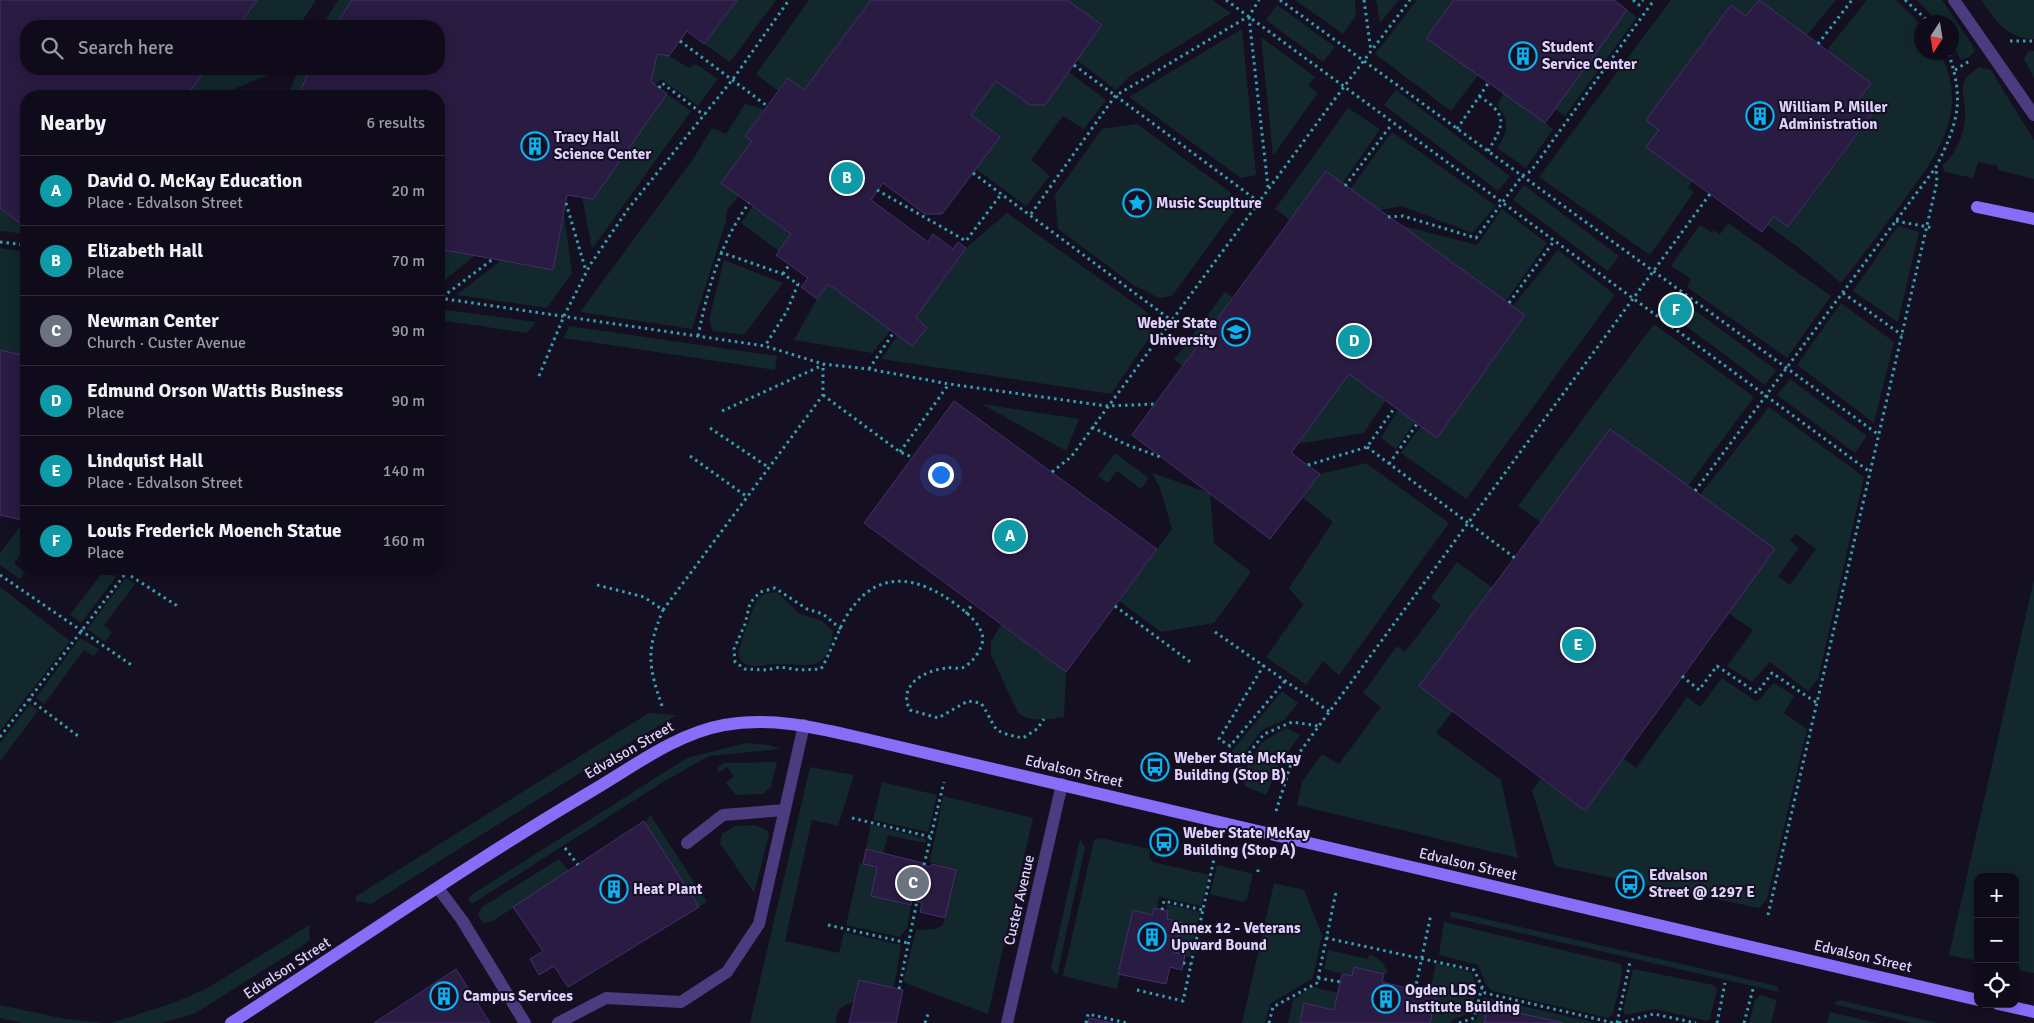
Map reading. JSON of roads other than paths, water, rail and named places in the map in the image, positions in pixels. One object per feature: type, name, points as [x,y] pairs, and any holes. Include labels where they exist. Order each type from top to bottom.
[{"type":"street","points":[[1954,0],[2034,115]]},
{"type":"street","points":[[1977,207],[2034,219]]},
{"type":"street","name":"Edvalson Street","points":[[231,1023],[549,816],[684,736],[724,725],[761,720],[804,725],[1062,784],[1974,999]]},
{"type":"street","points":[[558,1023],[606,998],[681,1002],[727,972],[759,924],[804,725]]},
{"type":"street","name":"Custer Avenue","points":[[1007,1023],[1062,784]]},
{"type":"street","points":[[687,843],[723,815],[785,810]]},
{"type":"street","points":[[438,888],[462,920],[525,1023]]},
{"type":"street","points":[[2016,1008],[2034,1012]]},
{"type":"place","name":"Student Service Center","points":[[1523,56]]},
{"type":"place","name":"William P. Miller Administration","points":[[1760,116]]},
{"type":"place","name":"Tracy Hall Science Center","points":[[535,146]]},
{"type":"place","name":"Elizabeth Hall","points":[[847,178]]},
{"type":"place","name":"Music Scuplture","points":[[1137,203]]},
{"type":"place","name":"Louis Frederick Moench Statue","points":[[1676,310]]},
{"type":"place","name":"Weber State University","points":[[1236,332]]},
{"type":"place","name":"Edmund Orson Wattis Business","points":[[1354,341]]},
{"type":"place","name":"David O. McKay Education","points":[[1010,536]]},
{"type":"place","name":"Lindquist Hall","points":[[1578,645]]},
{"type":"place","name":"Weber State McKay Building (Stop B)","points":[[1155,767]]},
{"type":"place","name":"Weber State McKay Building (Stop A)","points":[[1164,842]]},
{"type":"place","name":"Newman Center","points":[[913,883]]},
{"type":"place","name":"Edvalson Street @ 1297 E","points":[[1630,884]]},
{"type":"place","name":"Heat Plant","points":[[614,889]]},
{"type":"place","name":"Annex 12 - Veterans Upward Bound","points":[[1152,937]]},
{"type":"place","name":"Campus Services","points":[[444,996]]},
{"type":"place","name":"Ogden LDS Institute Building","points":[[1386,999]]}]
